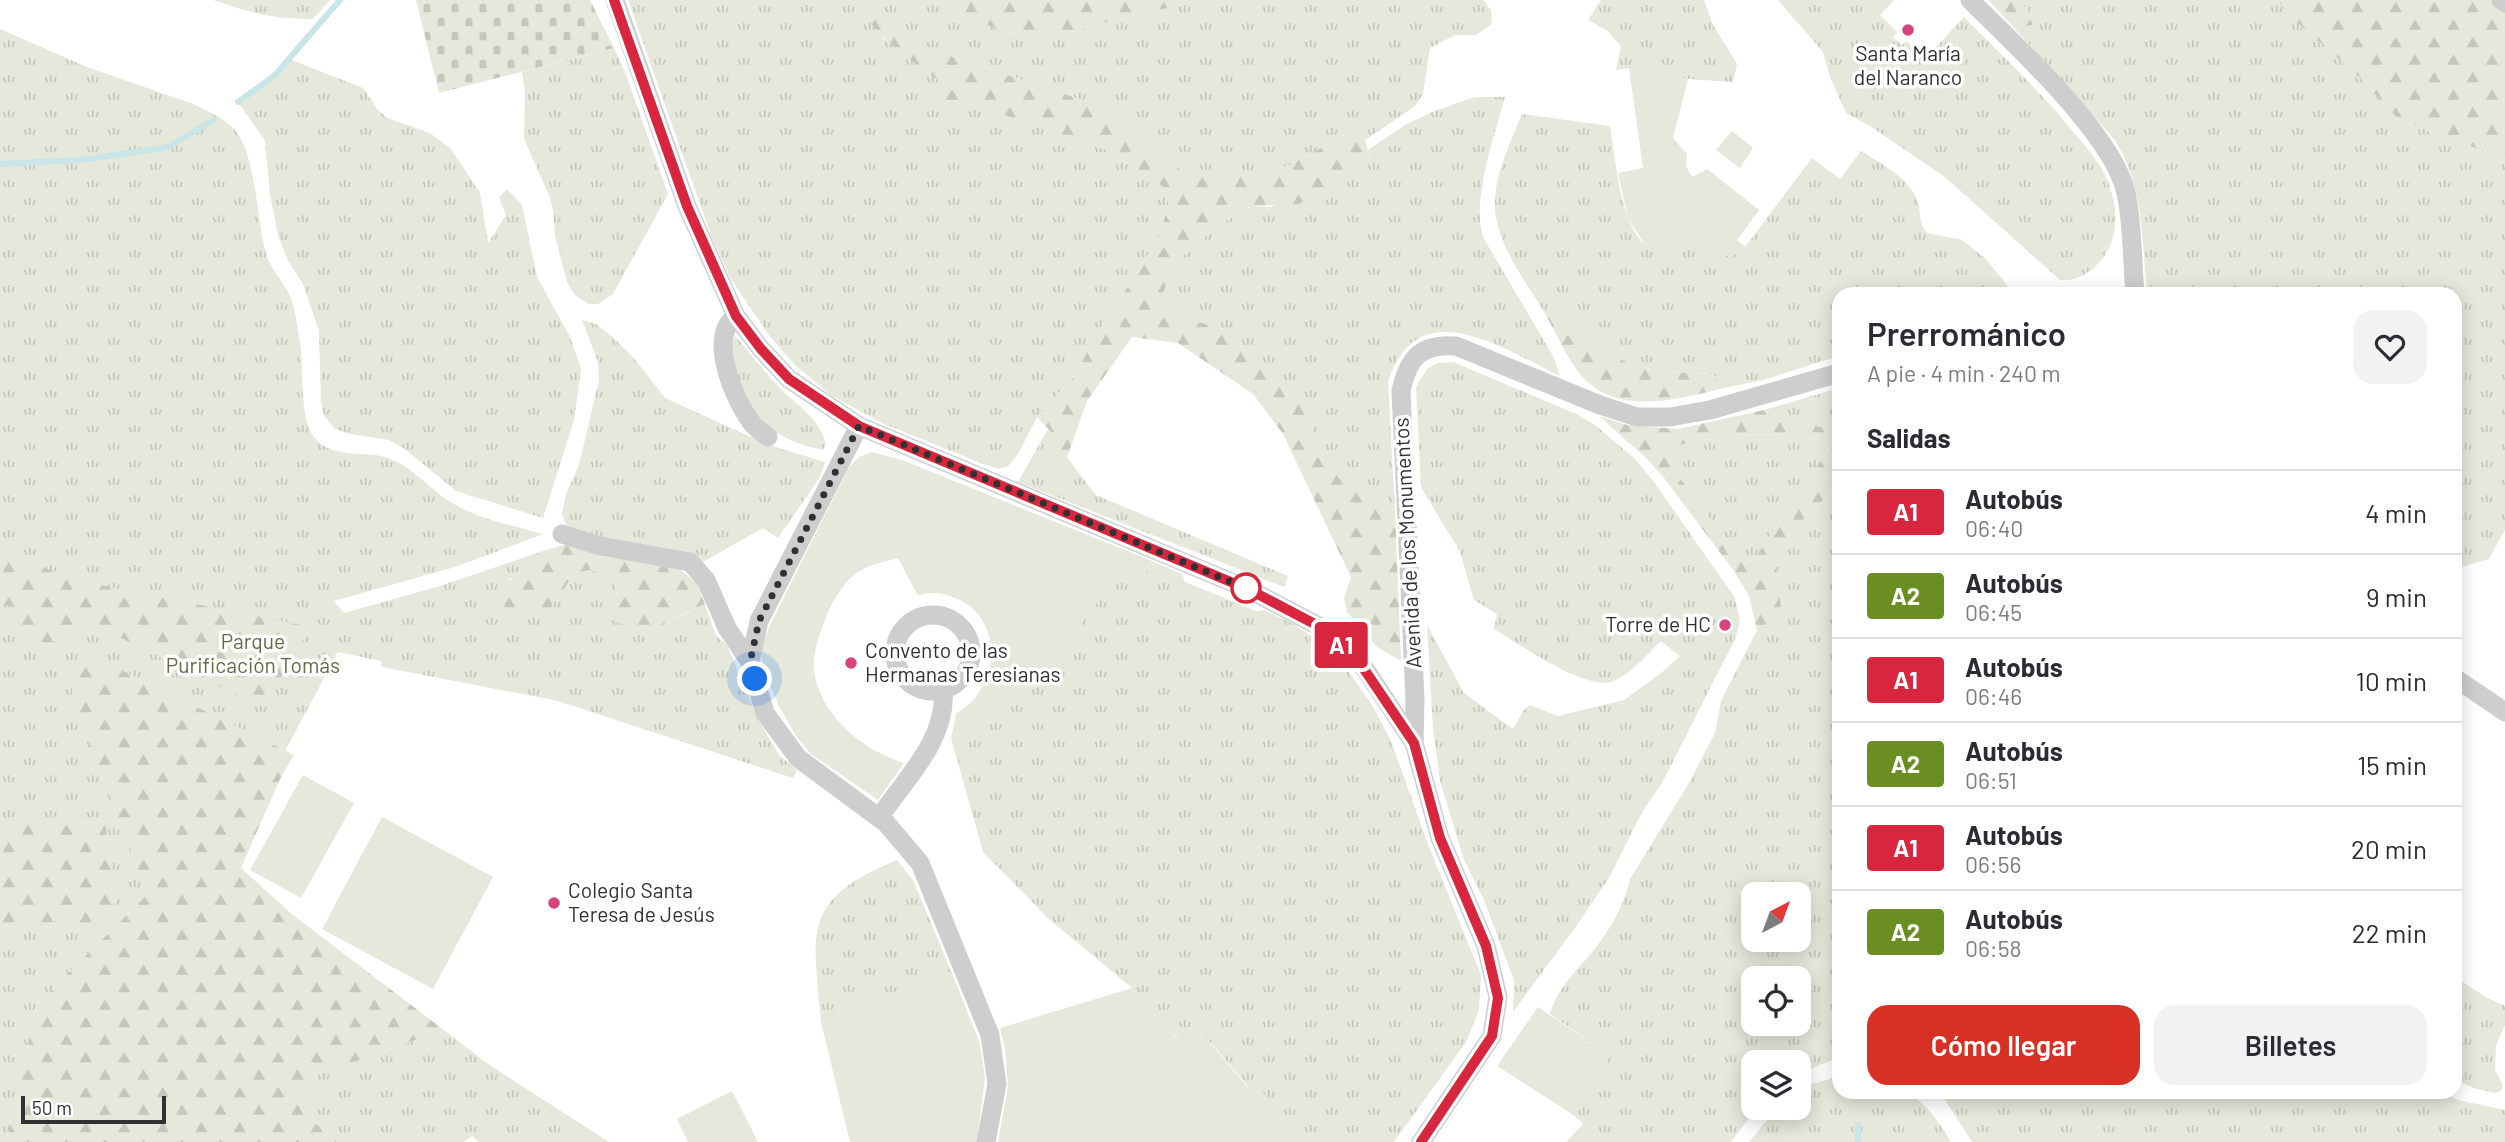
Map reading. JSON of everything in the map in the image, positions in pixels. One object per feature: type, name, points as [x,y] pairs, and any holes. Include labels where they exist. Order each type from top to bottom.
[{"type":"street","points":[[615,0],[687,206],[736,316],[761,349],[789,379],[859,426],[1250,590],[1328,631],[1364,669],[1414,743]]},
{"type":"street","points":[[1970,0],[2038,69],[2083,119],[2109,154],[2126,193],[2134,287]]},
{"type":"street","points":[[736,316],[728,322],[724,335],[724,364],[752,424],[768,437]]},
{"type":"street","name":"Avenida de los Monumentos","points":[[1421,1142],[1492,1036],[1498,998],[1486,946],[1440,838],[1414,743],[1415,699],[1401,391],[1412,359],[1439,344],[1456,346],[1637,417],[1670,417],[1710,410],[1832,375]]},
{"type":"street","points":[[750,662],[759,621],[859,426]]},
{"type":"street","points":[[562,534],[600,546],[690,562],[706,580],[727,628],[750,662],[765,713],[798,758],[879,818],[920,863],[990,1035],[997,1084],[986,1142]]},
{"type":"street","points":[[2462,683],[2505,712]]},
{"type":"street","points":[[879,818],[935,737],[942,719],[943,689]]},
{"type":"green space","points":[[213,0],[330,0],[313,19],[262,14]]},
{"type":"green space","points":[[416,0],[590,0],[614,48],[439,93]]},
{"type":"green space","points":[[628,0],[858,0],[884,39],[939,81],[939,99],[965,103],[1110,151],[1162,186],[1169,204],[1158,239],[1093,341],[1075,375],[1037,417],[1018,454],[1008,466],[999,469],[983,464],[882,423],[832,396],[795,365],[768,334],[731,279],[712,238]]},
{"type":"green space","points":[[858,0],[874,0],[900,29],[922,47],[1092,103],[1121,121],[1180,169],[1181,174],[1252,174],[1288,166],[1348,133],[1365,140],[1370,158],[1340,180],[1299,204],[1252,206],[1221,223],[1175,263],[1163,293],[1175,315],[1230,331],[1244,350],[1274,371],[1301,400],[1310,421],[1317,453],[1341,480],[1373,489],[1395,511],[1401,661],[1377,647],[1347,612],[1344,598],[1351,577],[1283,434],[1253,394],[1178,343],[1132,337],[1087,401],[1067,457],[1075,468],[1069,474],[1056,471],[1052,461],[1053,434],[1037,417],[1075,375],[1093,341],[1158,239],[1169,204],[1162,186],[1110,151],[965,103],[939,99],[939,81],[882,36],[864,13]]},
{"type":"green space","points":[[874,0],[934,0],[942,7],[1005,32],[1058,36],[1117,19],[1205,0],[1483,0],[1491,10],[1492,24],[1476,35],[1455,35],[1430,48],[1423,94],[1414,107],[1365,140],[1348,133],[1288,166],[1252,174],[1181,174],[1180,169],[1121,121],[1092,103],[922,47],[900,29]]},
{"type":"green space","points":[[934,0],[1205,0],[1117,19],[1058,36],[1005,32],[942,7]]},
{"type":"green space","points":[[1601,0],[1704,0],[1713,25],[1737,64],[1733,82],[1688,79],[1629,68],[1616,70],[1621,46],[1608,31],[1588,20]]},
{"type":"green space","points":[[1778,0],[1894,0],[1880,15],[1897,32],[1893,37],[1902,45],[1907,41],[1925,59],[1964,17],[2049,103],[2100,166],[2113,197],[2115,214],[2112,239],[2105,255],[2092,270],[2080,277],[2060,280],[1945,177],[1870,126],[1846,113],[1830,77],[1823,52]]},
{"type":"green space","points":[[1988,0],[2020,0],[2037,24],[2014,28]]},
{"type":"green space","points":[[2020,0],[2277,0],[2292,18],[2359,77],[2399,120],[2505,159],[2505,530],[2489,559],[2462,567],[2462,287],[2146,287],[2140,214],[2124,156],[2114,139],[2014,28],[2036,23]]},
{"type":"green space","points":[[2277,0],[2505,0],[2505,159],[2399,120],[2359,77],[2292,18]]},
{"type":"green space","name":"Parque Purificación Tomás","points":[[0,29],[87,67],[193,104],[230,125],[239,136],[251,168],[267,256],[293,304],[300,343],[304,405],[314,437],[322,445],[341,452],[393,460],[460,507],[494,521],[543,534],[455,567],[334,601],[344,613],[440,586],[555,547],[508,580],[547,612],[575,573],[590,570],[613,574],[618,593],[611,605],[675,618],[705,604],[716,636],[727,645],[757,717],[779,755],[797,770],[793,778],[558,701],[382,667],[381,661],[338,652],[285,751],[107,663],[74,705],[148,894],[37,1004],[6,1142],[0,1142]]},
{"type":"green space","points":[[614,48],[668,194],[613,294],[598,304],[588,304],[574,294],[567,282],[555,236],[549,195],[524,139],[525,92],[522,72]]},
{"type":"green space","points":[[289,59],[363,88],[387,118],[430,133],[451,149],[480,193],[488,243],[506,215],[499,197],[507,189],[522,205],[537,277],[570,337],[581,369],[574,420],[543,518],[456,491],[402,447],[389,440],[335,429],[324,416],[321,402],[319,331],[303,284],[288,261],[278,235],[270,195],[265,141],[238,102],[274,76]]},
{"type":"green space","points":[[1629,68],[1688,79],[1673,138],[1687,154],[1686,166],[1692,177],[1707,169],[1759,210],[1737,240],[1745,247],[1731,257],[1689,242],[1645,245],[1628,218],[1618,173],[1643,168]]},
{"type":"green space","points":[[1475,97],[1505,97],[1482,188],[1480,224],[1484,239],[1553,356],[1560,376],[1514,352],[1464,334],[1440,332],[1419,338],[1401,354],[1388,382],[1395,511],[1373,489],[1341,481],[1317,453],[1310,421],[1274,371],[1244,350],[1230,331],[1175,315],[1162,293],[1175,263],[1221,223],[1252,206],[1271,207],[1370,158],[1368,150],[1405,125]]},
{"type":"green space","points":[[1522,114],[1610,126],[1624,205],[1629,221],[1645,245],[1689,242],[1731,257],[1745,247],[1812,158],[1840,179],[1861,151],[1892,171],[1912,189],[1927,233],[1962,240],[1986,259],[2008,287],[1832,287],[1832,358],[1763,380],[1729,387],[1711,374],[1667,372],[1633,365],[1603,351],[1558,317],[1547,317],[1521,275],[1505,245],[1496,214],[1496,187],[1505,155]]},
{"type":"green space","points":[[1732,131],[1753,148],[1740,168],[1716,150]]},
{"type":"green space","points":[[1547,317],[1566,320],[1603,351],[1633,365],[1667,372],[1711,374],[1729,387],[1651,402],[1613,397],[1595,388],[1580,374]]},
{"type":"green space","points":[[582,320],[596,324],[614,338],[665,398],[766,444],[825,462],[820,477],[778,538],[763,528],[703,562],[685,552],[608,540],[571,528],[565,523],[562,514],[566,494],[579,465],[599,380],[598,362]]},
{"type":"green space","points":[[735,336],[778,386],[813,419],[826,444],[823,450],[806,446],[777,433],[764,424],[754,412],[739,384],[732,351]]},
{"type":"green space","points":[[1453,362],[1576,414],[1595,425],[1634,458],[1654,482],[1735,598],[1740,621],[1735,639],[1662,783],[1642,812],[1610,876],[1513,1012],[1514,980],[1484,900],[1464,860],[1440,781],[1433,729],[1427,625],[1464,693],[1513,729],[1523,711],[1530,705],[1558,716],[1624,700],[1680,656],[1661,641],[1624,675],[1610,682],[1598,682],[1584,679],[1551,664],[1494,629],[1497,614],[1474,600],[1460,552],[1421,487],[1416,387],[1427,369],[1438,363]]},
{"type":"green space","points":[[1832,390],[1832,428],[1801,423],[1764,410]]},
{"type":"green space","points":[[1764,410],[1801,423],[1832,428],[1832,492],[1790,532],[1775,556],[1781,606],[1773,621],[1757,630],[1749,596],[1734,571],[1664,478],[1599,416],[1627,425],[1678,429]],"holes":[[[1789,434],[1821,440],[1829,449],[1754,559],[1745,565],[1670,465],[1672,454],[1680,445],[1727,435]]]},
{"type":"green space","points":[[1048,429],[1053,434],[1069,474],[1075,468],[1096,495],[1288,576],[1284,587],[1018,482]]},
{"type":"green space","points":[[1789,434],[1821,440],[1829,449],[1754,559],[1745,565],[1669,465],[1672,454],[1680,445],[1727,435]]},
{"type":"green space","points":[[872,452],[902,460],[1152,561],[1147,571],[1127,575],[1108,590],[1058,658],[1043,663],[1031,688],[951,738],[956,714],[980,691],[990,665],[990,638],[978,614],[968,605],[946,595],[936,593],[918,596],[898,558],[867,567],[847,581],[838,593],[820,634],[814,670],[820,693],[837,720],[875,751],[904,763],[878,800],[811,754],[796,736],[779,706],[764,670],[761,651],[769,627],[849,467],[859,457]]},
{"type":"green space","points":[[1832,492],[1832,1060],[1811,1069],[1811,1050],[1741,1050],[1741,1120],[1748,1120],[1731,1142],[1566,1142],[1583,1124],[1575,1116],[1610,1056],[1550,1014],[1553,1004],[1611,926],[1630,879],[1689,783],[1715,733],[1721,701],[1757,630],[1773,621],[1781,606],[1775,556],[1790,532]]},
{"type":"green space","points":[[566,544],[601,556],[678,568],[697,583],[705,604],[654,627],[633,628],[612,620],[611,604],[618,593],[613,575],[590,570],[575,573],[547,612],[519,615],[502,605],[499,594],[512,578],[538,557]]},
{"type":"green space","name":"Parque Purificación Tomás","points":[[0,554],[95,584],[311,627],[263,707],[119,637],[74,628],[49,643],[28,638],[11,606],[0,604]]},
{"type":"green space","points":[[1152,561],[1182,574],[1185,582],[1292,623],[1322,644],[1345,667],[1371,703],[1391,741],[1429,847],[1481,975],[1479,1010],[1466,1042],[1394,1142],[1296,1142],[1297,1139],[1212,1044],[1200,1034],[1179,1039],[1161,1024],[1132,988],[1050,920],[983,852],[951,738],[1031,688],[1043,663],[1108,590],[1127,575],[1147,571]]},
{"type":"green space","points":[[107,663],[294,755],[280,779],[241,868],[293,915],[444,1030],[314,1076],[303,1113],[337,1142],[6,1142],[37,1004],[148,894],[74,705],[71,683],[85,665]]},
{"type":"green space","points":[[303,775],[354,803],[301,898],[250,870]]},
{"type":"green space","points":[[24,817],[104,817],[117,900],[103,921],[83,928],[62,919],[28,928],[0,929],[0,825]]},
{"type":"green space","points":[[382,817],[493,877],[433,989],[322,929]]},
{"type":"green space","points":[[897,860],[913,880],[951,971],[821,1022],[816,964],[816,941],[820,922],[829,905],[844,889]]},
{"type":"green space","points":[[951,971],[979,1041],[985,1076],[977,1142],[850,1142],[821,1022]]},
{"type":"green space","points":[[2462,982],[2505,1006],[2505,1025],[2496,1045],[2495,1070],[2503,1085],[2502,1090],[2496,1093],[2462,1083]]},
{"type":"green space","points":[[1132,988],[1161,1024],[1178,1039],[1200,1034],[1249,1089],[1262,1091],[1297,1139],[1296,1142],[998,1142],[1008,1087],[1005,1048],[1000,1028]]},
{"type":"green space","points":[[1538,1007],[1610,1056],[1575,1116],[1497,1066]]},
{"type":"green space","points":[[444,1030],[488,1064],[609,1142],[478,1142],[473,1136],[463,1142],[337,1142],[303,1113],[314,1076]]},
{"type":"green space","points":[[1832,1079],[1832,1099],[1916,1099],[1932,1114],[1951,1142],[1749,1142],[1767,1120],[1811,1120],[1811,1085]]},
{"type":"green space","points":[[732,1091],[758,1142],[688,1142],[677,1119]]},
{"type":"green space","points":[[1944,1099],[2456,1099],[2505,1110],[2505,1142],[1972,1142]]},
{"type":"waterway","points":[[238,102],[274,76],[340,0]]},
{"type":"waterway","points":[[0,164],[82,160],[168,147],[214,120]]},
{"type":"waterway","points":[[1858,1125],[1858,1142]]},
{"type":"bus line","name":"A1","points":[[614,0],[687,206],[736,316],[761,349],[789,379],[859,426],[1250,590],[1328,631],[1364,669],[1414,743],[1440,838],[1486,946],[1498,998],[1492,1036],[1421,1142]]},
{"type":"place","name":"Santa María del Naranco","points":[[1908,30]]},
{"type":"place","name":"Torre de HC","points":[[1725,625]]},
{"type":"place","name":"Convento de las Hermanas Teresianas","points":[[851,663]]},
{"type":"place","name":"Colegio Santa Teresa de Jesús","points":[[554,903]]},
{"type":"route","points":[[755,679],[750,662],[759,621],[859,426],[1250,590],[1246,588]]}]
